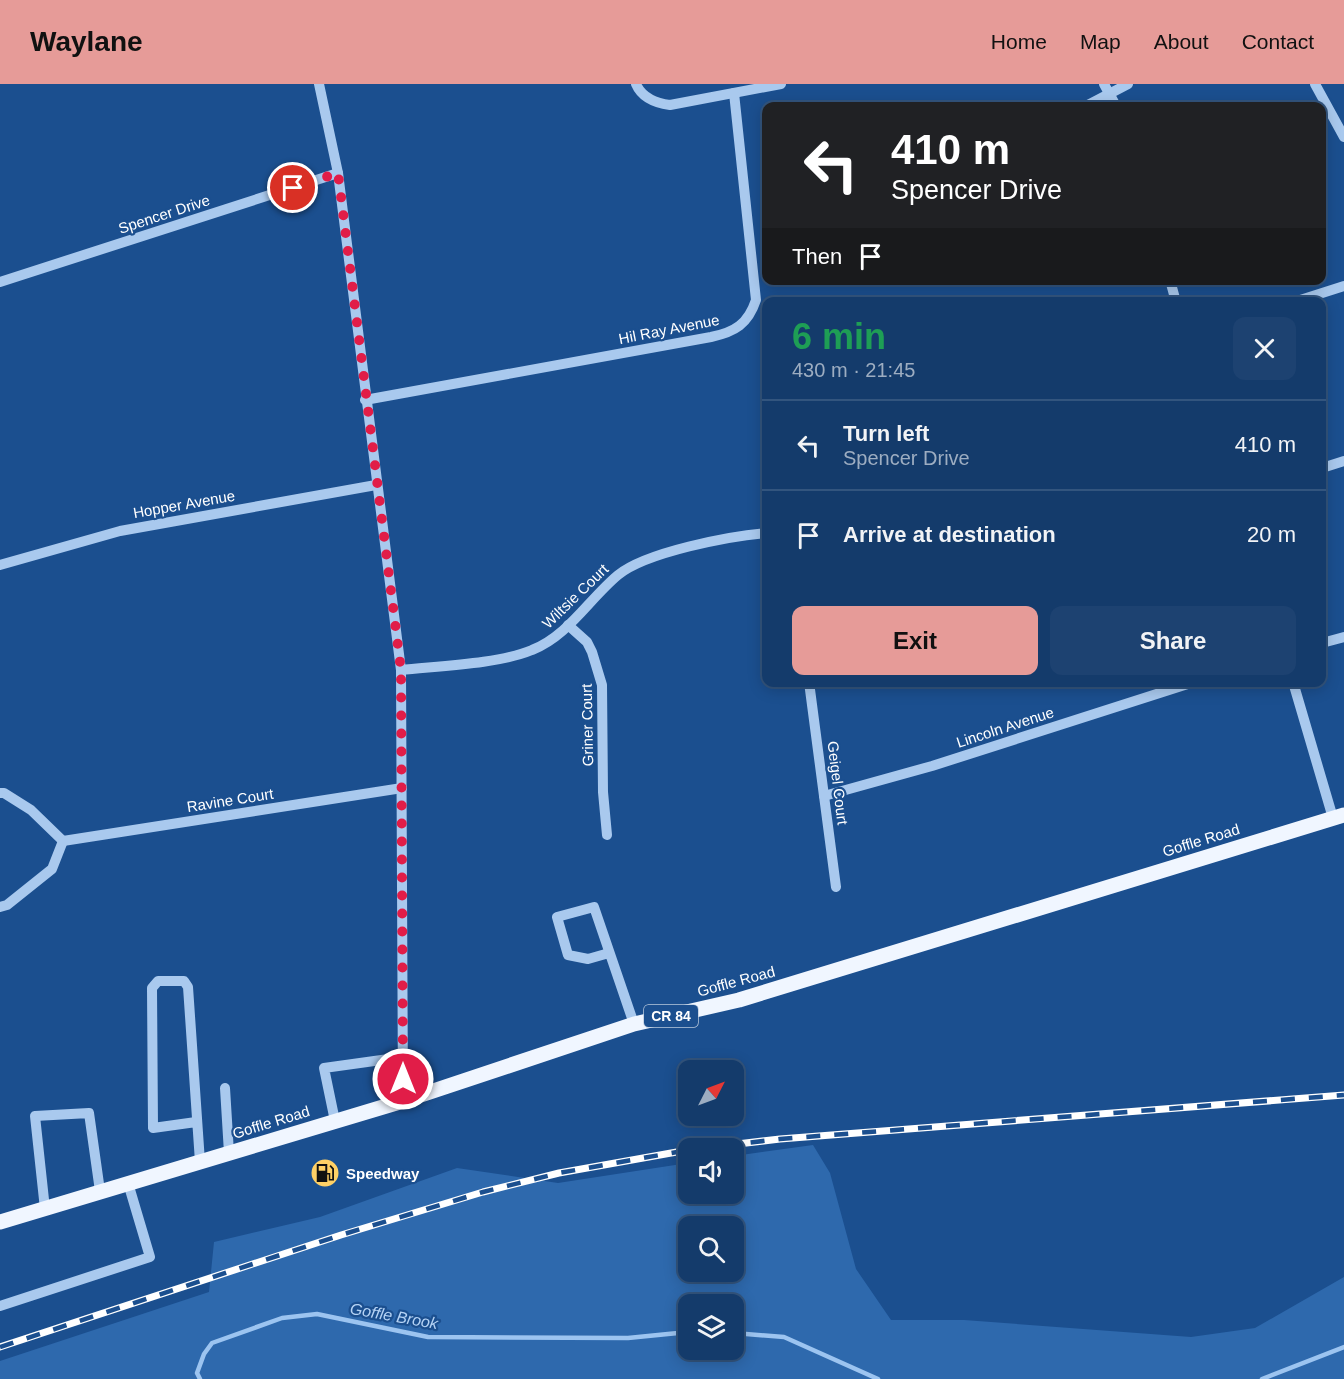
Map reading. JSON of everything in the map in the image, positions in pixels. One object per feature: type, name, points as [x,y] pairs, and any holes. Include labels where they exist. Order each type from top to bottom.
[{"type":"main road","name":"Goffle Road","points":[[0,1222],[403,1101],[634,1024],[739,1000],[1338,817]]},
{"type":"street","points":[[319,84],[338,173],[401,670],[403,1101]]},
{"type":"street","points":[[636,84],[647,98],[659,104],[670,105],[781,84]]},
{"type":"street","points":[[1091,102],[1107,89],[1128,84]]},
{"type":"street","points":[[1315,84],[1325,102]]},
{"type":"street","name":"Hil Ray Avenue","points":[[365,400],[711,337],[729,333],[742,325],[751,315],[756,300],[734,93]]},
{"type":"street","points":[[1326,104],[1344,137]]},
{"type":"street","name":"Spencer Drive","points":[[0,282],[338,173]]},
{"type":"street","points":[[1310,297],[1344,286]]},
{"type":"street","points":[[1326,467],[1344,461]]},
{"type":"street","name":"Hopper Avenue","points":[[0,565],[120,531],[376,485]]},
{"type":"street","name":"Wiltsie Court","points":[[401,670],[512,656],[532,650],[549,641],[568,625],[619,574],[638,564],[659,554],[762,534]]},
{"type":"street","name":"Griner Court","points":[[568,625],[586,642],[592,652],[602,685],[603,792],[607,835]]},
{"type":"street","points":[[1326,642],[1344,637]]},
{"type":"street","name":"Geigel Court","points":[[810,687],[836,887]]},
{"type":"street","name":"Lincoln Avenue","points":[[824,796],[932,766],[1178,687]]},
{"type":"street","points":[[1295,687],[1338,817]]},
{"type":"street","name":"Ravine Court","points":[[63,842],[402,788]]},
{"type":"street","points":[[0,793],[4,793],[31,810],[63,842],[52,869],[7,905],[0,907]]},
{"type":"street","points":[[609,952],[588,959],[568,955],[557,917],[594,907],[634,1024]]},
{"type":"street","points":[[196,1122],[153,1128],[152,988],[158,981],[184,981],[188,987],[200,1162]]},
{"type":"street","points":[[335,1121],[324,1068],[403,1057]]},
{"type":"street","points":[[225,1088],[229,1153]]},
{"type":"street","points":[[45,1209],[35,1116],[89,1113],[100,1191]]},
{"type":"street","points":[[0,1306],[150,1257],[128,1183]]},
{"type":"shaded area","points":[[813,1145],[830,1173],[856,1269],[891,1320],[964,1320],[1191,1337],[1255,1328],[1344,1277],[1344,1379],[0,1379],[0,1361],[209,1292],[214,1242],[320,1217],[457,1168],[558,1183],[678,1165],[678,1204],[744,1204],[744,1155]]},
{"type":"waterway","name":"Goffle Brook","points":[[200,1379],[197,1373],[204,1354],[212,1343],[282,1318],[317,1314],[428,1337],[628,1338],[678,1333]]},
{"type":"waterway","name":"Goffle Brook","points":[[744,1334],[784,1337],[878,1379]]},
{"type":"waterway","name":"Goffle Brook","points":[[1262,1379],[1344,1347]]},
{"type":"railway","points":[[744,1143],[1344,1095]]},
{"type":"railway","points":[[0,1347],[341,1235],[483,1192],[559,1173],[678,1152]]},
{"type":"place","name":"Speedway","points":[[325,1173]]},
{"type":"route","points":[[293,188],[338,173],[401,670],[403,1079]]}]
